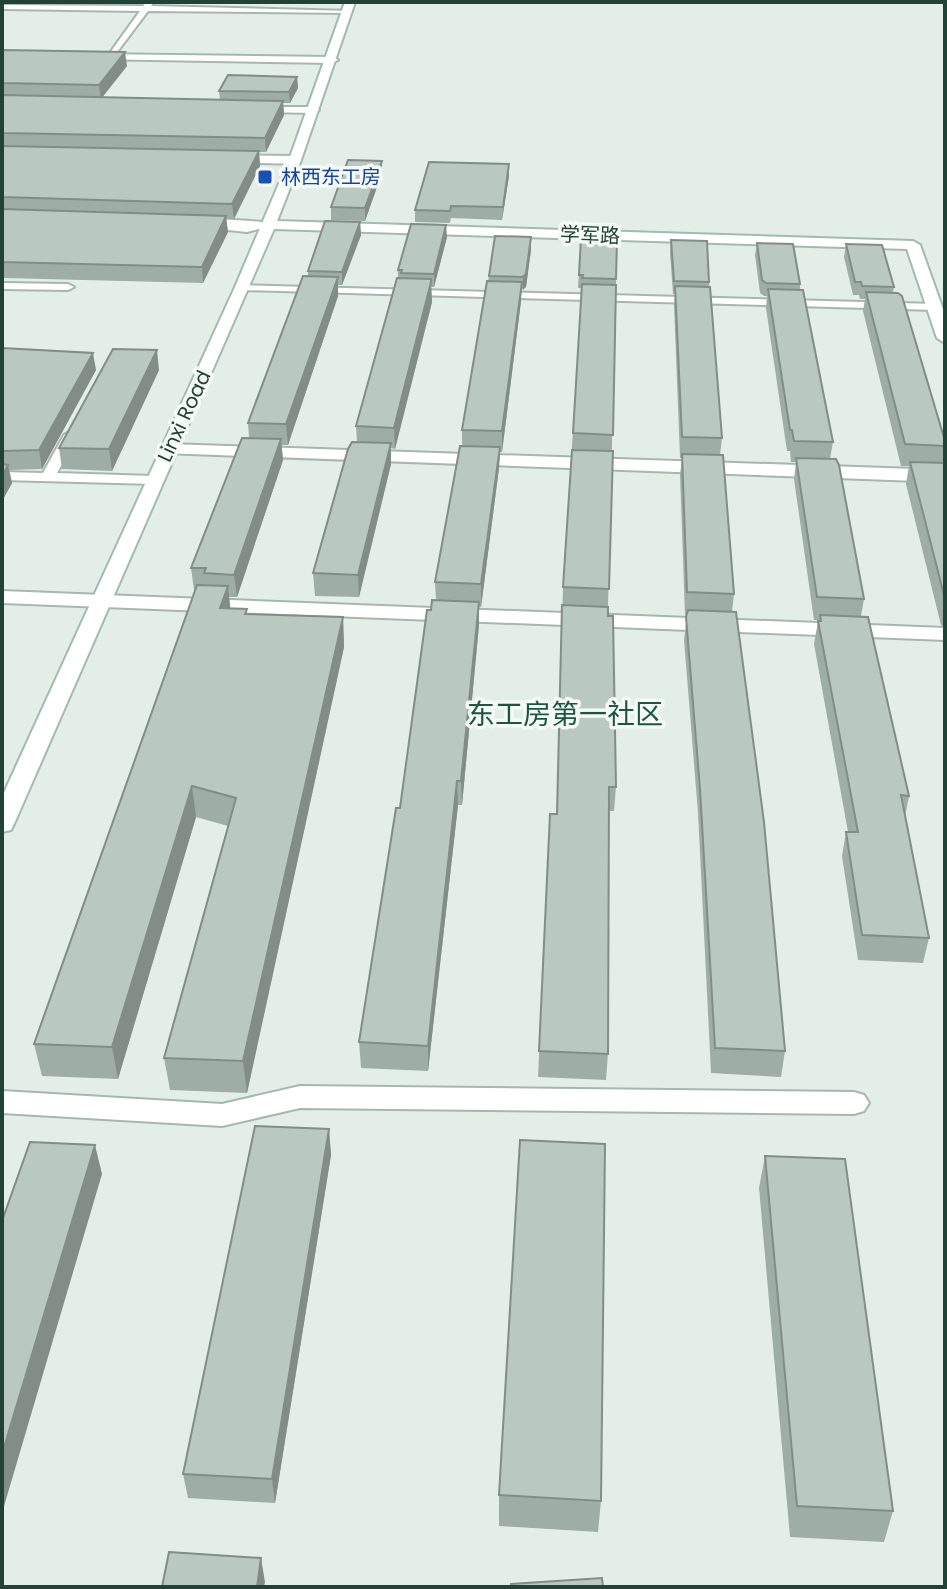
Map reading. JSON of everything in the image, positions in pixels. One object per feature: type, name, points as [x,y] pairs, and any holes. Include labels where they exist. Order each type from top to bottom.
[{"type":"street","name":"Linxi Road","points":[[2,824],[243,287],[314,110],[349,6]]},
{"type":"street","points":[[80,57],[332,60]]},
{"type":"street","points":[[218,158],[295,160]]},
{"type":"street","name":"学军路","points":[[182,227],[234,233],[267,225],[913,245],[940,308]]},
{"type":"street","points":[[940,308],[945,338]]},
{"type":"street","points":[[169,449],[945,476]]},
{"type":"street","points":[[2,597],[945,634]]},
{"type":"street","points":[[2,1102],[222,1115],[300,1097],[854,1103]]},
{"type":"lane","points":[[111,57],[148,5]]},
{"type":"lane","points":[[2,7],[349,6]]},
{"type":"lane","points":[[251,108],[314,110]]},
{"type":"lane","points":[[2,298],[6,286],[68,287]]},
{"type":"lane","points":[[243,287],[940,308]]},
{"type":"lane","points":[[48,477],[77,423]]},
{"type":"lane","points":[[2,476],[154,480]]},
{"type":"building","points":[[2,50],[125,52],[99,85],[2,83]]},
{"type":"building","points":[[228,75],[297,77],[289,92],[219,91]]},
{"type":"building","points":[[2,95],[283,101],[265,138],[2,133]]},
{"type":"building","points":[[2,146],[259,151],[232,204],[2,197]]},
{"type":"building","points":[[348,160],[382,161],[365,208],[331,207]]},
{"type":"building","points":[[429,162],[509,164],[503,207],[451,206],[450,211],[415,210]]},
{"type":"building","points":[[2,209],[226,216],[202,267],[2,262]]},
{"type":"building","points":[[325,221],[360,222],[342,272],[308,271]]},
{"type":"building","points":[[411,224],[446,225],[434,274],[401,273],[402,270],[398,270]]},
{"type":"building","points":[[495,236],[531,237],[523,277],[489,276]]},
{"type":"building","points":[[581,238],[617,239],[616,279],[582,278],[583,275],[579,275]]},
{"type":"building","points":[[671,240],[707,241],[709,282],[674,281]]},
{"type":"building","points":[[757,243],[793,244],[800,284],[766,283],[762,280]]},
{"type":"building","points":[[846,244],[882,245],[894,287],[862,286],[861,282],[855,282]]},
{"type":"building","points":[[303,276],[338,277],[286,424],[248,423]]},
{"type":"building","points":[[397,278],[431,279],[431,282],[394,428],[356,426]]},
{"type":"building","points":[[487,281],[522,282],[502,431],[462,430]]},
{"type":"building","points":[[582,284],[616,285],[613,435],[573,433]]},
{"type":"building","points":[[675,286],[710,287],[722,438],[682,437]]},
{"type":"building","points":[[768,289],[803,290],[833,442],[794,441]]},
{"type":"building","points":[[866,292],[898,293],[902,296],[945,446],[905,444]]},
{"type":"building","points":[[2,348],[93,353],[39,450],[2,451]]},
{"type":"building","points":[[113,349],[157,350],[109,449],[59,448]]},
{"type":"building","points":[[242,438],[281,439],[234,575],[204,573],[206,568],[191,568]]},
{"type":"building","points":[[352,442],[391,443],[358,575],[313,573],[348,449]]},
{"type":"building","points":[[460,446],[500,447],[481,584],[435,582]]},
{"type":"building","points":[[572,450],[613,451],[609,589],[563,587]]},
{"type":"building","points":[[682,454],[723,455],[734,594],[687,592]]},
{"type":"building","points":[[796,458],[836,459],[839,465],[864,599],[817,597]]},
{"type":"building","points":[[910,462],[945,463],[945,599]]},
{"type":"building","points":[[197,585],[228,586],[220,608],[247,609],[245,614],[343,617],[243,1061],[164,1058],[236,798],[192,786],[112,1047],[34,1044]]},
{"type":"building","points":[[432,600],[479,602],[461,781],[457,781],[428,1046],[359,1042],[396,808],[400,808],[427,610],[431,610]]},
{"type":"building","points":[[562,605],[608,607],[608,616],[613,616],[616,787],[609,787],[608,1054],[539,1051],[550,814],[557,814]]},
{"type":"building","points":[[688,610],[736,612],[764,822],[785,1051],[715,1048],[700,789],[686,617]]},
{"type":"building","points":[[820,615],[868,617],[909,796],[901,795],[929,938],[862,935],[846,832],[858,832],[818,621],[821,621]]},
{"type":"building","points":[[255,1126],[329,1129],[272,1479],[183,1474]]},
{"type":"building","points":[[520,1140],[605,1144],[601,1501],[499,1495]]},
{"type":"building","points":[[30,1142],[95,1145],[2,1454],[2,1221]]},
{"type":"building","points":[[765,1156],[845,1159],[893,1511],[797,1506]]},
{"type":"building","points":[[169,1552],[261,1558],[257,1587],[162,1587]]},
{"type":"building","points":[[602,1578],[603,1587],[511,1587],[511,1584]]},
{"type":"place","name":"林西东工房","points":[[265,177]]},
{"type":"district","name":"东工房第一社区","points":[[565,714]]}]
